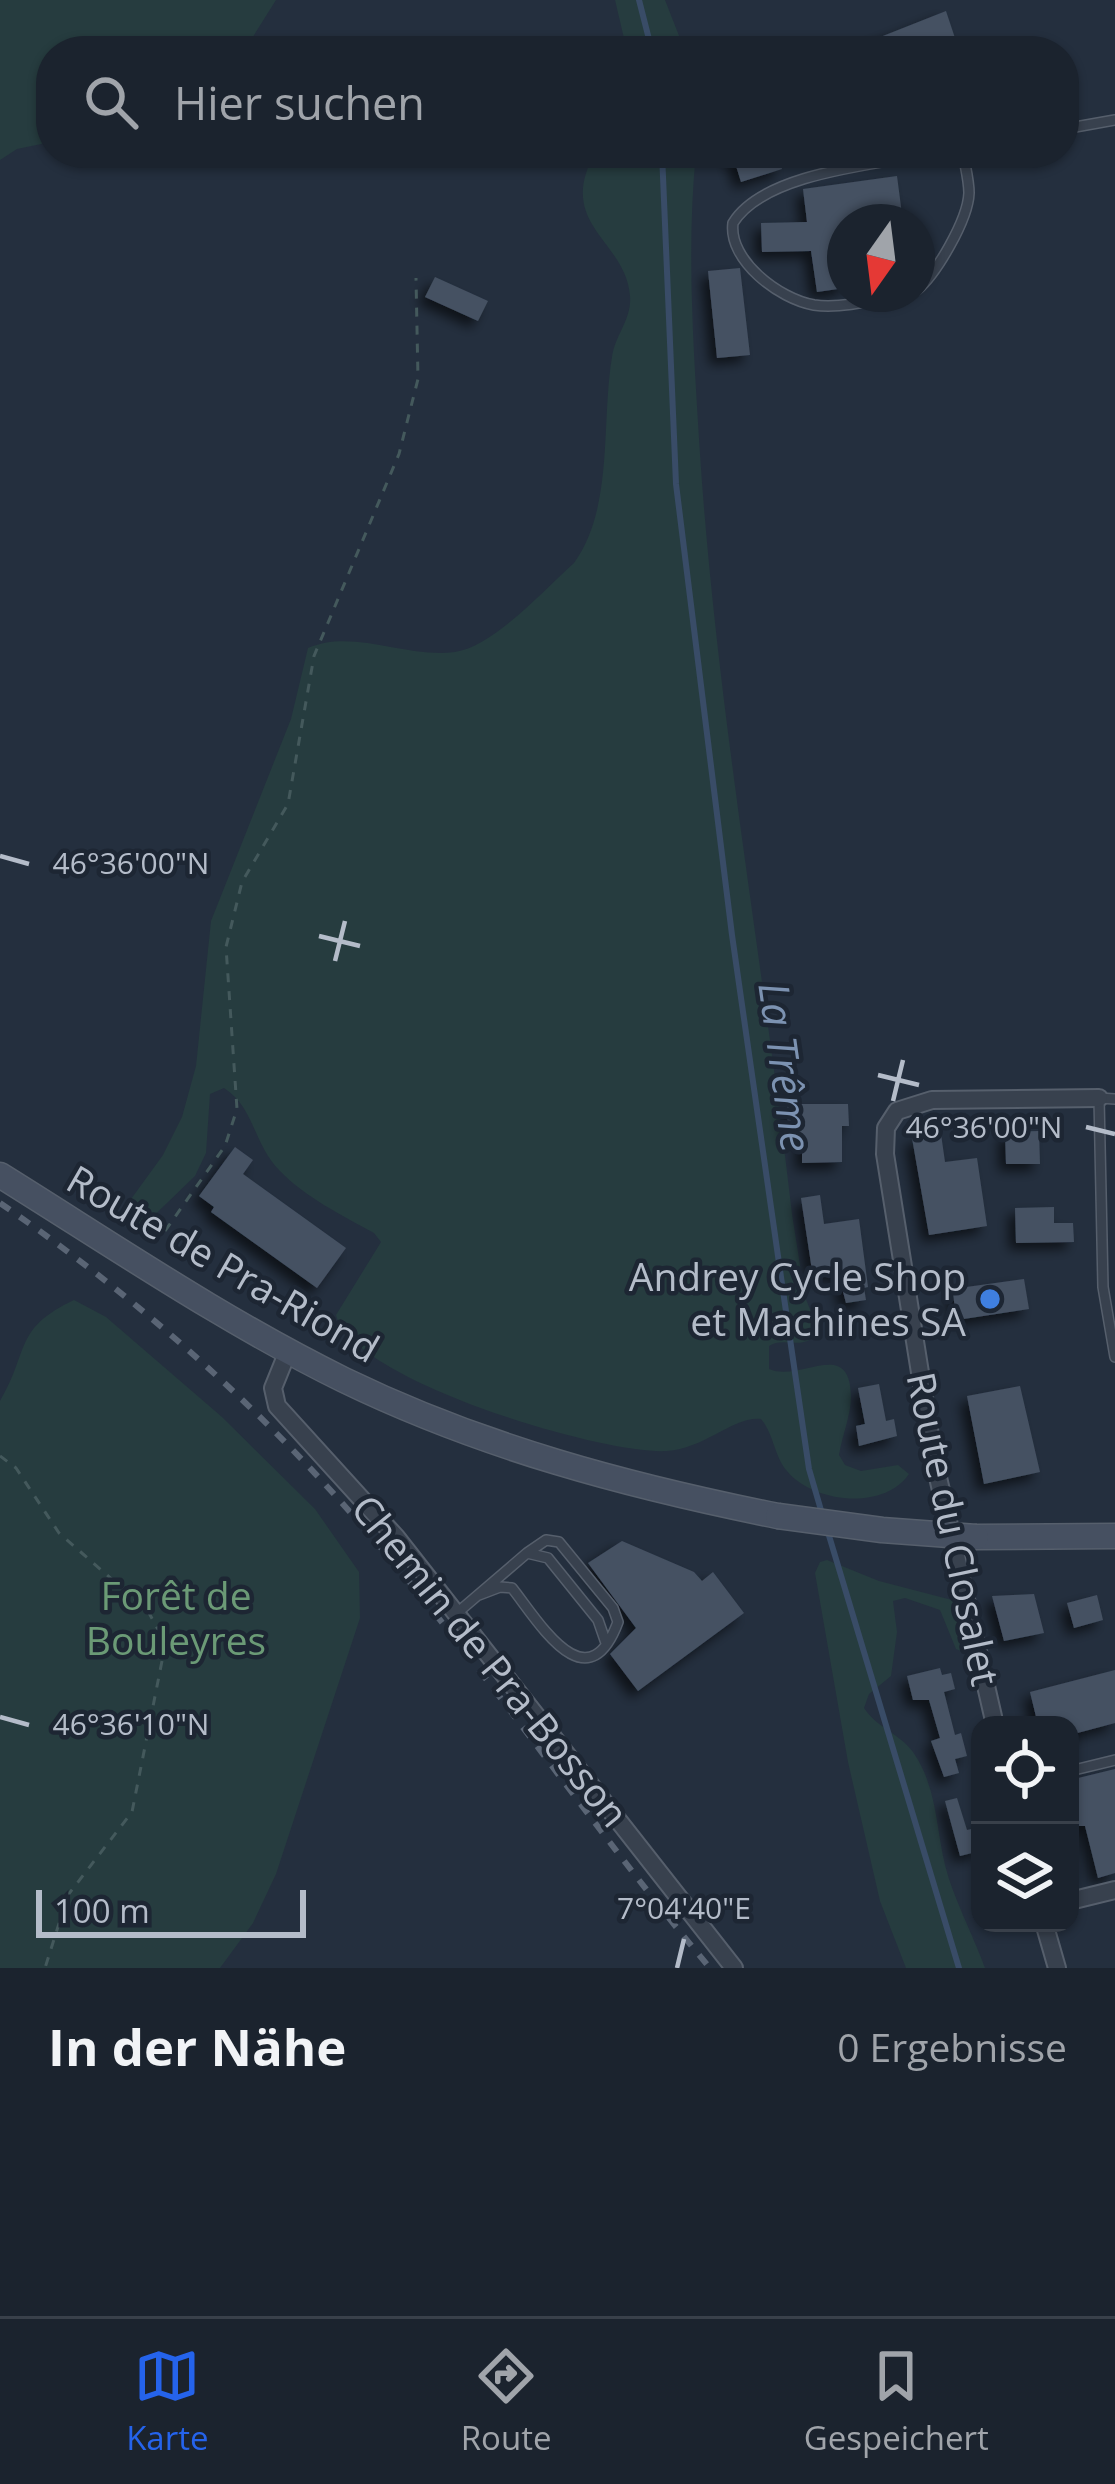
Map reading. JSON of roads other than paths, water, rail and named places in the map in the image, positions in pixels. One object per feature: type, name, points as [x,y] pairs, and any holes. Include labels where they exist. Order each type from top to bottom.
[{"type":"main road","name":"Route de Pra-Riond","points":[[0,1175],[288,1351],[399,1405],[501,1445],[607,1478],[778,1516],[976,1537],[1115,1536]]},
{"type":"street","name":"Route du Closalet","points":[[993,1716],[934,1460],[885,1154],[886,1128],[897,1111],[916,1102],[1107,1098]]},
{"type":"street","name":"Chemin de Pra-Bosson","points":[[288,1351],[273,1388],[277,1406],[396,1537],[734,1968]]},
{"type":"street","points":[[1079,1899],[1115,1890]]},
{"type":"street","points":[[1047,1932],[1057,1968]]},
{"type":"lane","points":[[1079,126],[1115,120]]},
{"type":"lane","points":[[827,305],[800,301],[778,289],[740,256],[733,223],[751,202],[776,189],[869,168]]},
{"type":"lane","points":[[935,269],[964,215],[969,194],[965,168]]},
{"type":"lane","points":[[1107,1098],[1103,1287],[1115,1357]]},
{"type":"lane","points":[[457,1613],[546,1540],[559,1542],[613,1608],[618,1622],[596,1653],[580,1658],[565,1654],[512,1588],[479,1595]]},
{"type":"lane","points":[[527,1553],[548,1558],[598,1620],[606,1643]]},
{"type":"lane","points":[[1079,1769],[1115,1760]]},
{"type":"waterway","name":"La Trême","points":[[639,0],[648,36]]},
{"type":"waterway","name":"La Trême","points":[[663,168],[676,484],[732,935],[809,1469],[823,1517]]},
{"type":"waterway","name":"La Trême","points":[[827,1529],[959,1968]]},
{"type":"railway","points":[[0,1203],[180,1343],[342,1503],[437,1616],[710,1968]]},
{"type":"place","name":"Andrey Cycle Shop et Machines SA","points":[[990,1299]]},
{"type":"park label","name":"Forêt de Bouleyres","points":[[176,1618]]}]
